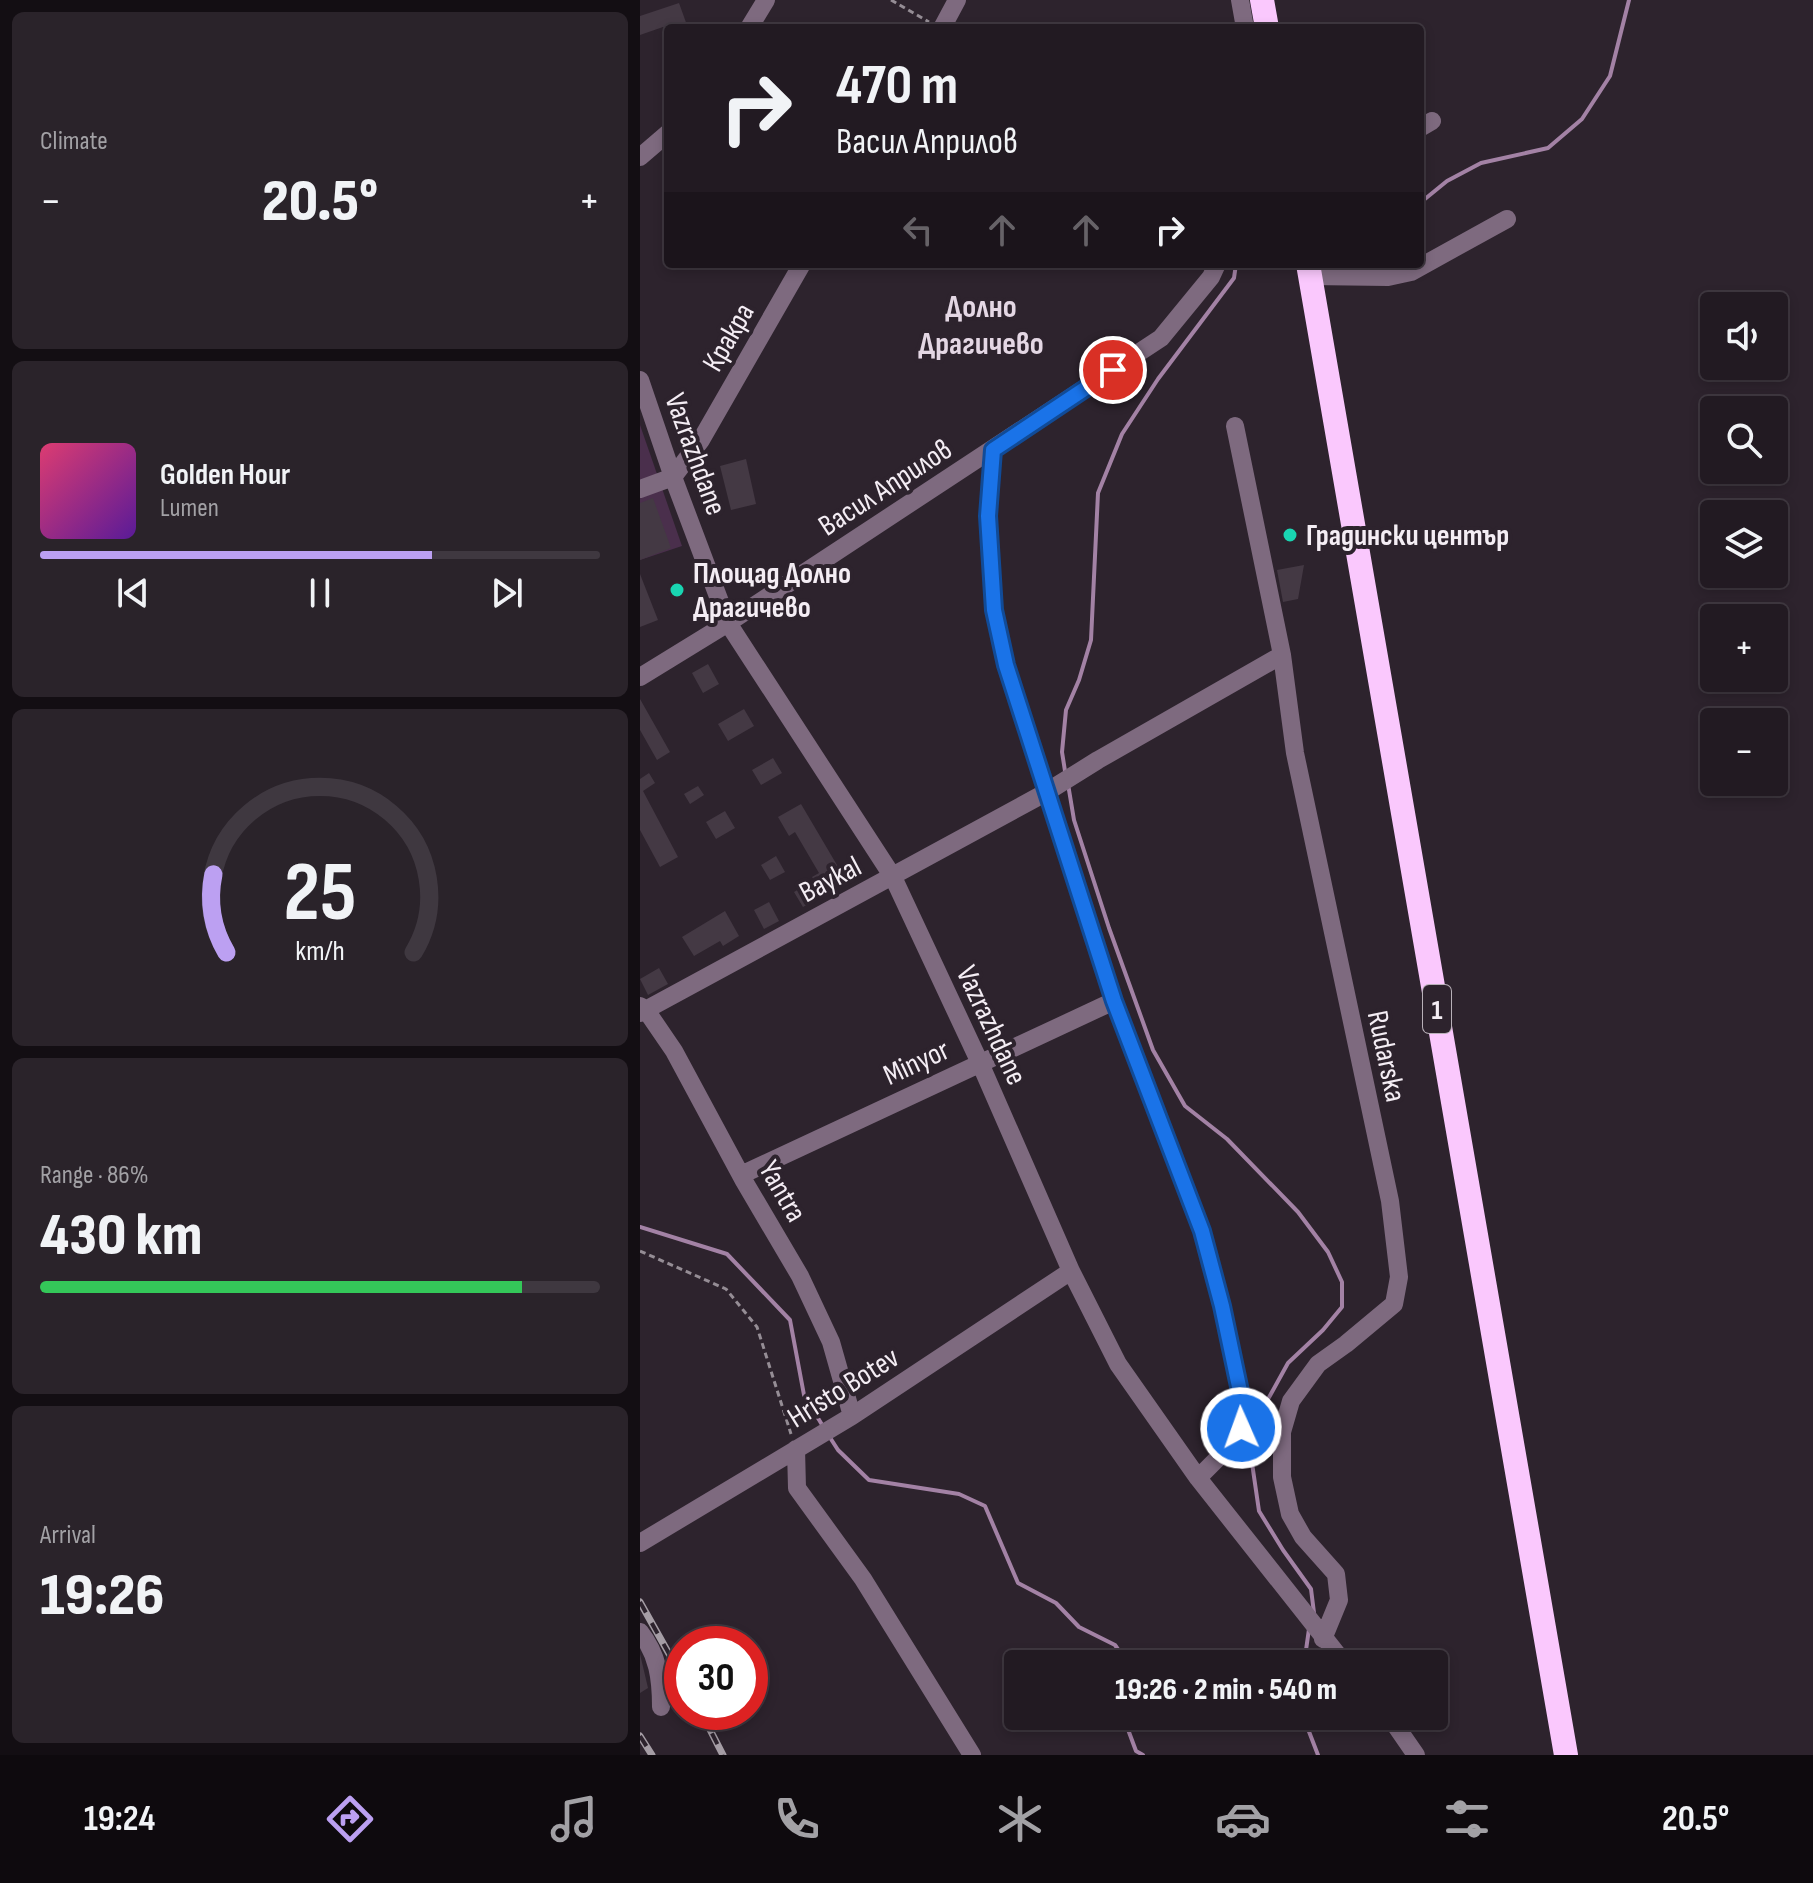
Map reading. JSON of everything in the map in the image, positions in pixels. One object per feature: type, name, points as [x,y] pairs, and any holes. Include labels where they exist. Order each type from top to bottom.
[{"type":"highway","points":[[1262,0],[1266,24]]},
{"type":"highway","name":"1","points":[[1309,270],[1566,1755]]},
{"type":"street","points":[[751,24],[766,0]]},
{"type":"street","points":[[942,24],[957,0]]},
{"type":"street","points":[[1240,0],[1244,24]]},
{"type":"street","points":[[640,157],[664,136]]},
{"type":"street","points":[[1424,265],[1507,219]]},
{"type":"street","name":"Кракра","points":[[673,477],[701,440],[800,268]]},
{"type":"street","name":"Васил Априлов","points":[[640,677],[728,623],[1161,338],[1215,268]]},
{"type":"street","points":[[1309,270],[1388,277],[1418,268]]},
{"type":"street","name":"Vazrazhdane","points":[[640,380],[728,623],[893,877],[980,1063],[1071,1271],[1118,1364],[1198,1478],[1332,1650]]},
{"type":"street","name":"Rudarska","points":[[1235,426],[1282,655],[1295,753],[1390,1201],[1399,1277],[1394,1304],[1318,1364],[1291,1401],[1282,1432],[1282,1477],[1290,1514],[1303,1537],[1336,1574],[1339,1600],[1320,1636]]},
{"type":"street","points":[[993,450],[988,516],[994,610],[1006,665],[1052,789],[1114,1001],[1202,1231],[1241,1396],[1241,1428],[1232,1444],[1198,1478]]},
{"type":"street","points":[[640,489],[673,477]]},
{"type":"street","name":"Baykal","points":[[642,1009],[893,877],[1282,655]]},
{"type":"street","name":"Minyor","points":[[741,1175],[1114,1001]]},
{"type":"street","name":"Yantra","points":[[642,1009],[695,1086],[741,1175],[800,1276],[831,1342],[848,1419]]},
{"type":"street","name":"Hristo Botev","points":[[640,1543],[848,1419],[1071,1271]]},
{"type":"street","points":[[802,1446],[797,1488],[863,1579],[972,1755]]},
{"type":"street","points":[[640,1632],[656,1658],[661,1707]]},
{"type":"street","points":[[1399,1730],[1416,1755]]},
{"type":"path","points":[[891,0],[933,24]]},
{"type":"path","points":[[640,1251],[726,1289],[757,1327],[802,1446]]},
{"type":"shaded area","points":[[640,425],[682,546],[640,560]]},
{"type":"building","points":[[679,3],[687,24],[664,24],[664,27],[640,35],[640,16]]},
{"type":"building","points":[[746,459],[756,504],[731,510],[720,466]]},
{"type":"building","points":[[653,498],[671,548],[640,560],[640,503]]},
{"type":"building","points":[[1304,565],[1298,599],[1283,602],[1277,570]]},
{"type":"building","points":[[640,574],[658,620],[640,627]]},
{"type":"building","points":[[708,664],[719,684],[703,693],[692,673]]},
{"type":"building","points":[[640,699],[670,752],[657,760],[640,730]]},
{"type":"building","points":[[744,709],[754,726],[728,741],[718,724]]},
{"type":"building","points":[[773,758],[782,773],[761,785],[752,770]]},
{"type":"building","points":[[649,773],[655,783],[643,791],[678,857],[660,867],[640,830],[640,779]]},
{"type":"building","points":[[698,786],[704,795],[690,804],[684,794]]},
{"type":"building","points":[[801,804],[847,882],[803,907],[794,892],[814,880],[812,877],[819,873],[795,832],[789,836],[778,817]]},
{"type":"building","points":[[725,811],[735,828],[716,839],[706,822]]},
{"type":"building","points":[[776,856],[785,872],[770,880],[761,865]]},
{"type":"building","points":[[769,902],[779,921],[764,929],[754,910]]},
{"type":"building","points":[[725,911],[739,936],[723,946],[720,941],[694,956],[682,937]]},
{"type":"building","points":[[659,968],[668,984],[648,995],[640,979]]},
{"type":"building","points":[[640,1654],[648,1688],[640,1693]]},
{"type":"waterway","points":[[1424,200],[1447,181],[1481,163],[1548,148],[1582,119],[1610,76],[1629,0]]},
{"type":"waterway","points":[[1065,771],[1062,752],[1066,710],[1091,640],[1098,493],[1122,434],[1158,379],[1234,278],[1235,268]]},
{"type":"waterway","points":[[1068,784],[1074,820],[1153,1050],[1185,1106],[1227,1139],[1298,1212],[1328,1252],[1342,1282],[1342,1307],[1288,1363],[1267,1401],[1252,1463],[1259,1511],[1311,1589],[1314,1613]]},
{"type":"waterway","points":[[640,1227],[727,1254],[790,1320],[804,1395],[824,1428]]},
{"type":"waterway","points":[[829,1436],[838,1450],[869,1480],[959,1494],[985,1506],[1018,1583],[1056,1603],[1079,1627],[1115,1645],[1118,1650]]},
{"type":"waterway","points":[[1306,1650],[1309,1629]]},
{"type":"waterway","points":[[1128,1730],[1136,1751],[1143,1755]]},
{"type":"waterway","points":[[1308,1730],[1318,1755]]},
{"type":"railway","points":[[640,1602],[664,1645]]},
{"type":"railway","points":[[710,1730],[723,1755]]},
{"type":"railway","points":[[640,1736],[652,1755]]},
{"type":"place","name":"Градински център","points":[[1290,535]]},
{"type":"place","name":"Площад Долно Драгичево","points":[[677,590]]},
{"type":"district","name":"Долно Драгичево","points":[[981,324]]},
{"type":"route","points":[[1113,370],[993,450],[988,516],[994,610],[1006,665],[1037,768],[1114,1001],[1202,1231],[1241,1396],[1241,1428]]}]
